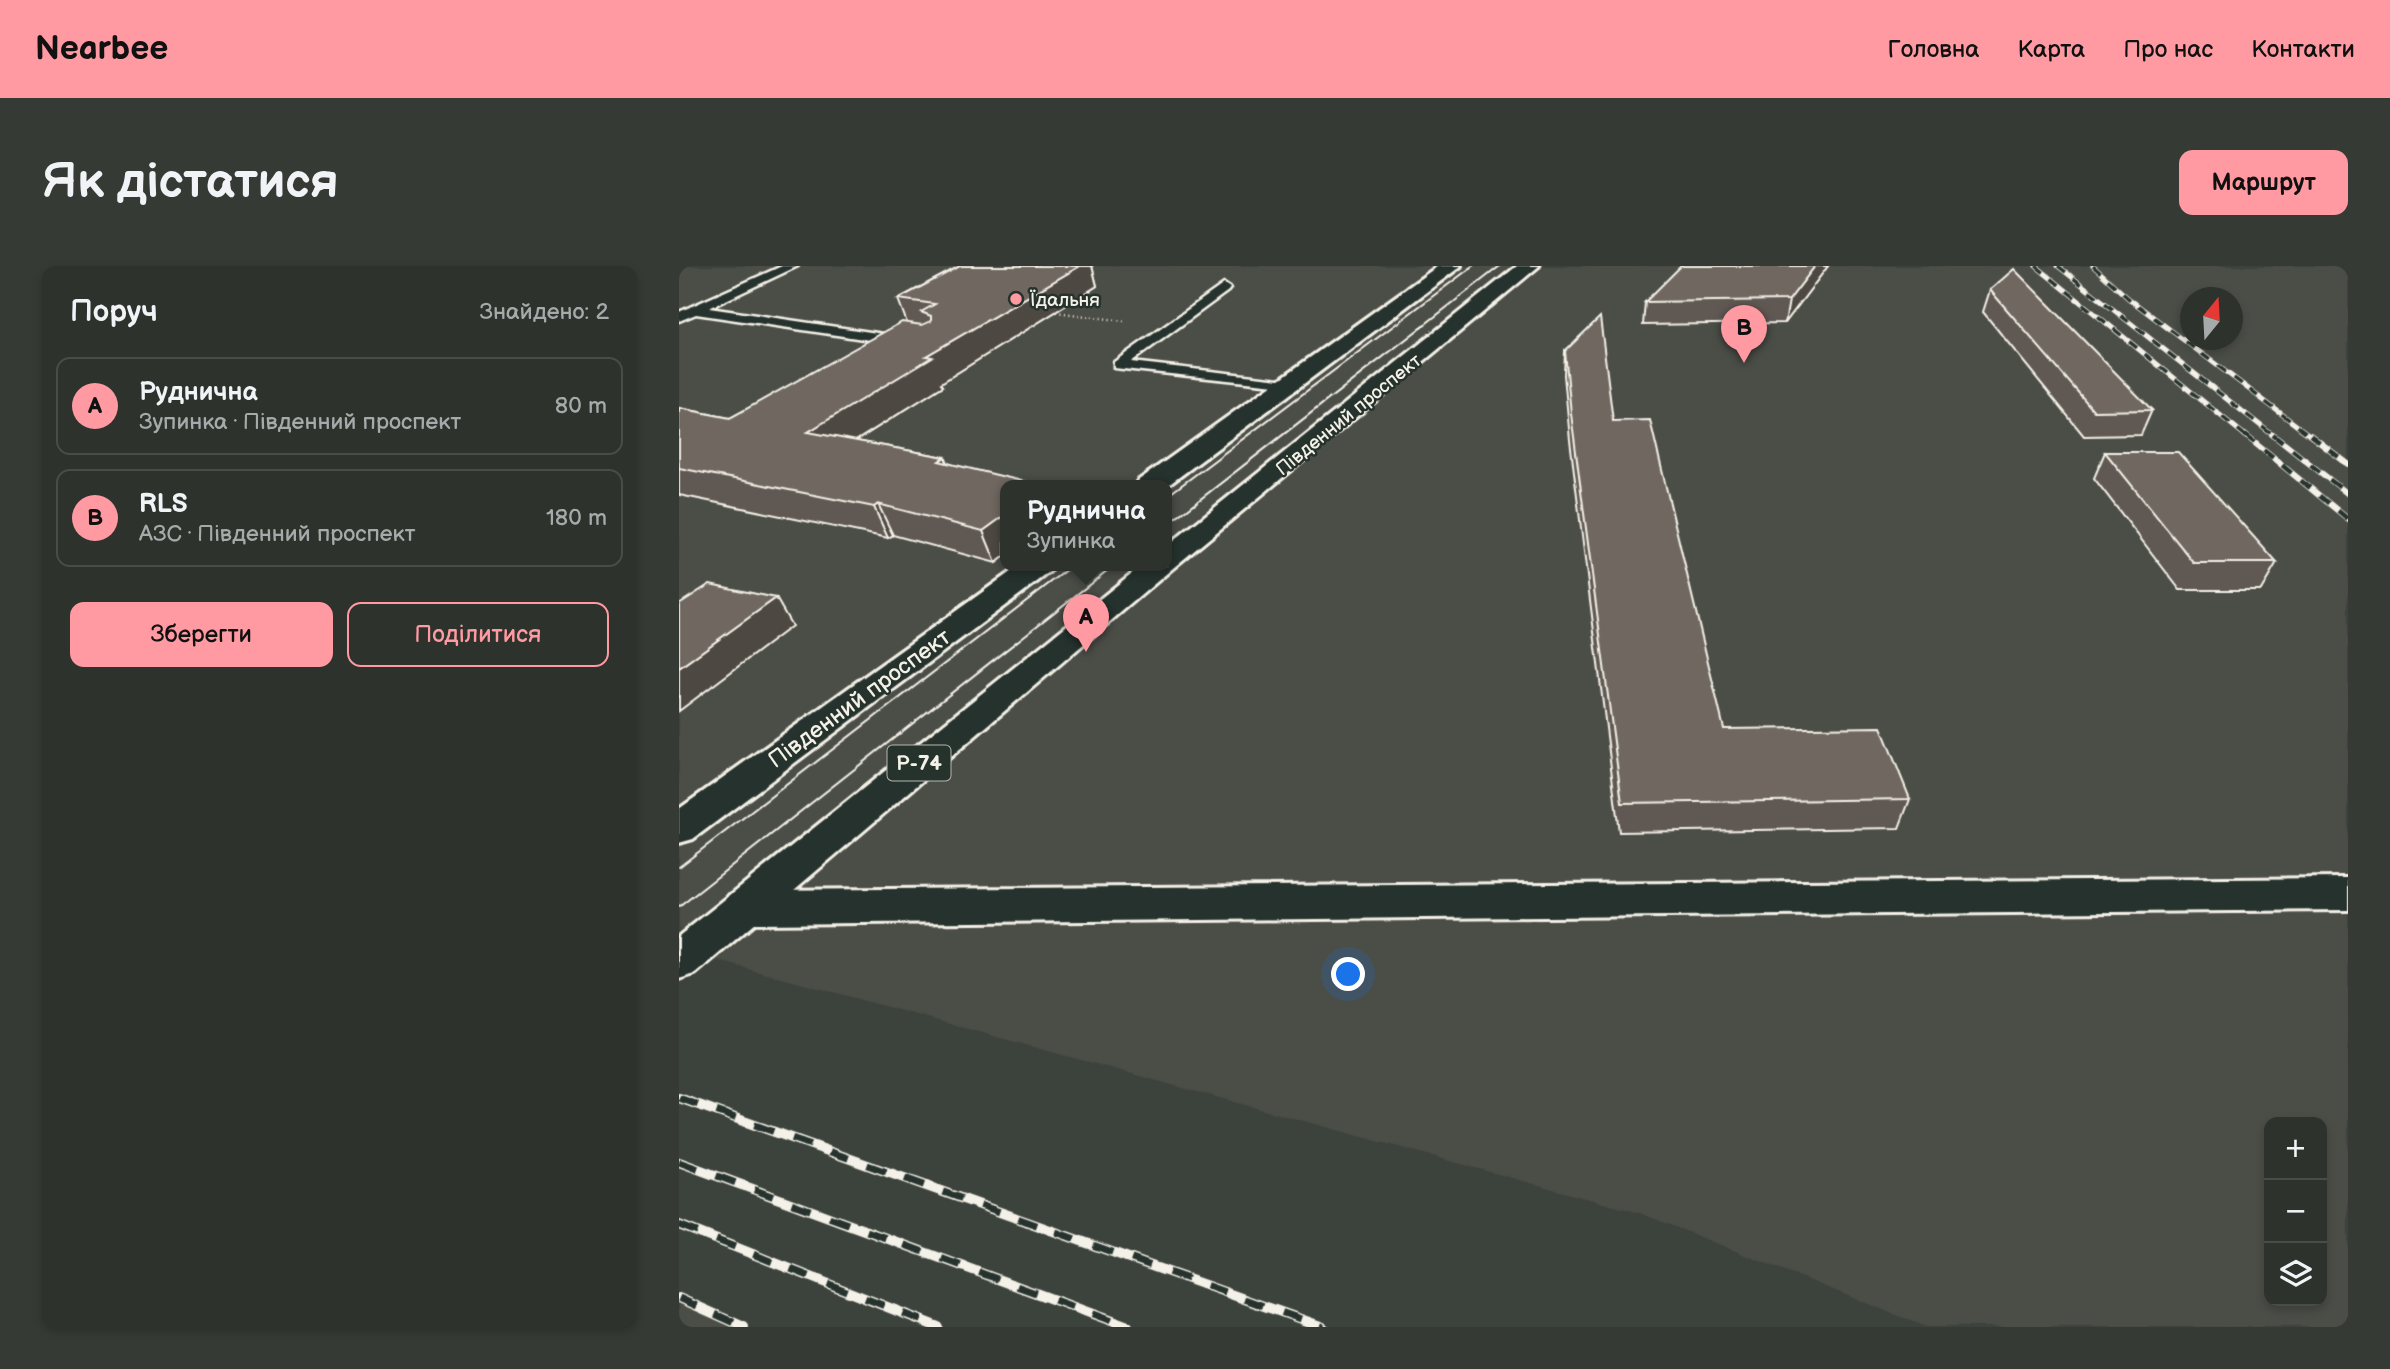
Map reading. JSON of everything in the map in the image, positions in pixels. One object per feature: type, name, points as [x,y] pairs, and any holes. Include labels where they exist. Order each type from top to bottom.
[{"type":"main road","points":[[1157,480],[1451,266]]},
{"type":"main road","name":"Південний проспект","points":[[1172,557],[1529,266]]},
{"type":"main road","name":"Південний проспект","points":[[679,829],[1032,571]]},
{"type":"main road","name":"Р-74","points":[[679,961],[1154,571]]},
{"type":"main road","points":[[744,907],[2348,894]]},
{"type":"lane","points":[[679,317],[792,266]]},
{"type":"lane","points":[[1224,288],[1119,365],[1288,384]]},
{"type":"lane","points":[[696,310],[920,344]]},
{"type":"path","points":[[1056,312],[1171,327]]},
{"type":"shaded area","points":[[679,266],[2348,266],[2348,1327],[1926,1327],[1640,1213],[679,950]]},
{"type":"shaded area","points":[[679,1302],[737,1327],[679,1327]]},
{"type":"building","points":[[960,266],[1080,266],[926,356],[932,357],[808,432],[945,457],[939,461],[1018,480],[1000,480],[1000,519],[983,531],[878,504],[874,507],[679,468],[679,408],[730,418],[902,322],[922,325],[931,321],[931,316],[921,312],[935,304],[898,299]]},
{"type":"building","points":[[1681,266],[1815,266],[1789,300],[1645,302]]},
{"type":"building","points":[[2014,269],[2152,410],[2094,411],[1990,290]]},
{"type":"building","points":[[1600,317],[1613,421],[1650,420],[1724,729],[1881,727],[1910,799],[1622,803],[1565,351]]},
{"type":"building","points":[[2105,452],[2178,452],[2277,563],[2194,563]]},
{"type":"building","points":[[710,584],[776,598],[679,668],[679,604]]},
{"type":"tram line","points":[[1172,492],[1473,266]]},
{"type":"tram line","points":[[1172,521],[1500,266]]},
{"type":"tram line","points":[[679,867],[1065,571]]},
{"type":"tram line","points":[[679,907],[1107,571]]},
{"type":"railway","points":[[2036,266],[2247,437]]},
{"type":"railway","points":[[2058,266],[2275,437]]},
{"type":"railway","points":[[2093,266],[2128,298],[2312,437]]},
{"type":"railway","points":[[2245,435],[2348,519]]},
{"type":"railway","points":[[2273,435],[2348,494]]},
{"type":"railway","points":[[2310,435],[2348,464]]},
{"type":"railway","points":[[679,1098],[1323,1327]]},
{"type":"railway","points":[[679,1162],[1128,1327]]},
{"type":"railway","points":[[679,1225],[938,1327]]},
{"type":"railway","points":[[679,1298],[744,1327]]},
{"type":"place","name":"Їдальня","points":[[1016,299]]},
{"type":"place","name":"RLS","points":[[1744,363]]},
{"type":"place","name":"Руднична","points":[[1086,652]]}]
